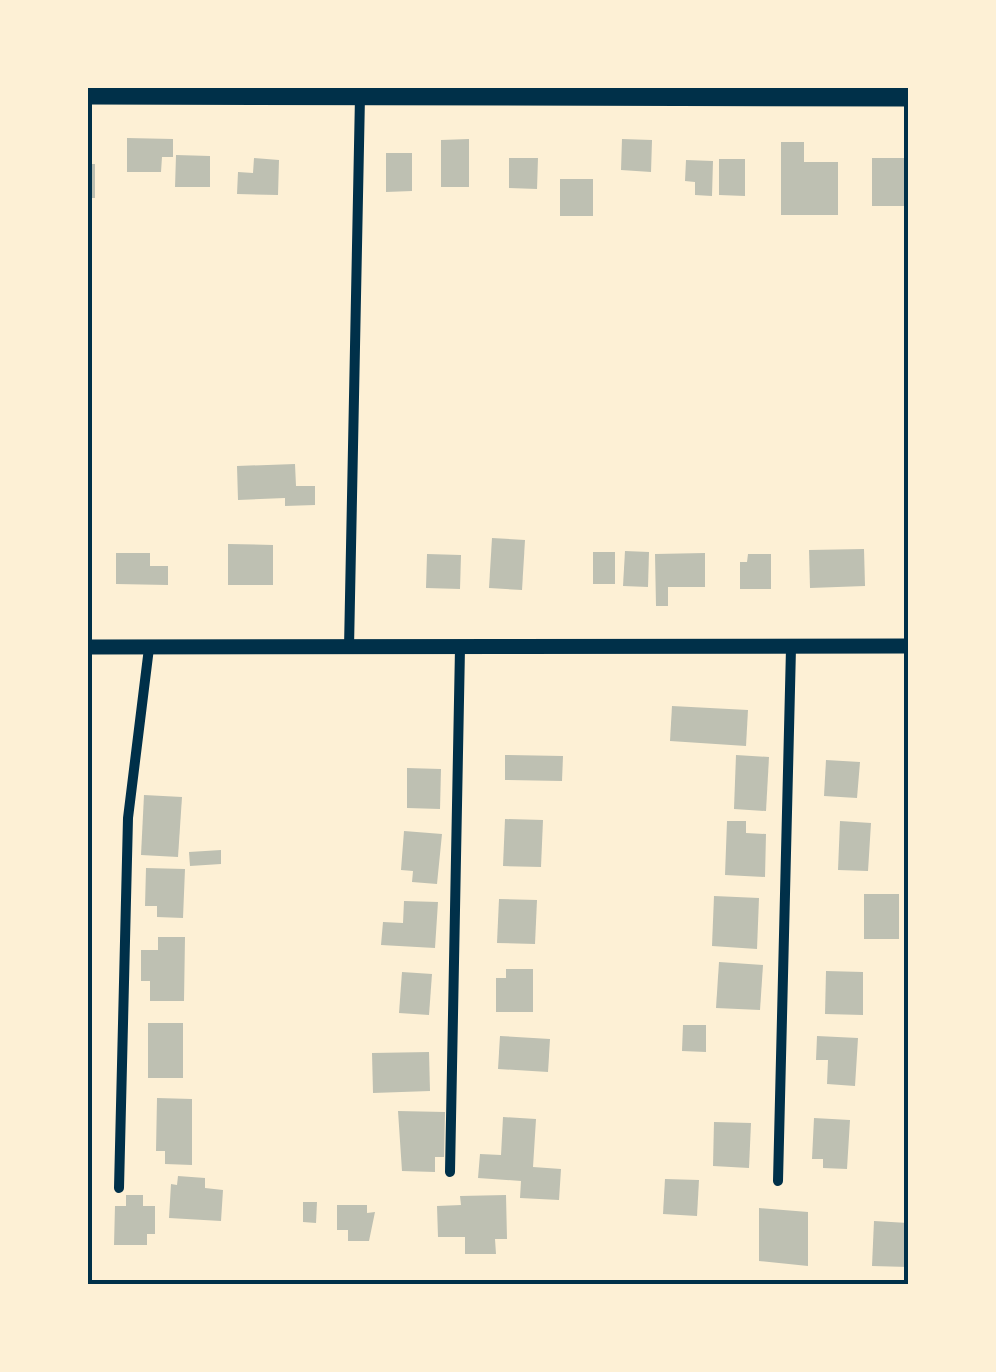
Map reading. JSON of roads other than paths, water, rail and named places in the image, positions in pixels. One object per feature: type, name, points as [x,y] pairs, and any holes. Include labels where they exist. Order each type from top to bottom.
[{"type":"street","points":[[349,648],[360,96]]},
{"type":"street","points":[[88,97],[908,99]]},
{"type":"street","points":[[88,648],[908,646]]},
{"type":"street","points":[[119,1188],[128,818],[148,648]]},
{"type":"street","points":[[450,1172],[460,648]]},
{"type":"street","points":[[778,1181],[790,648]]}]
